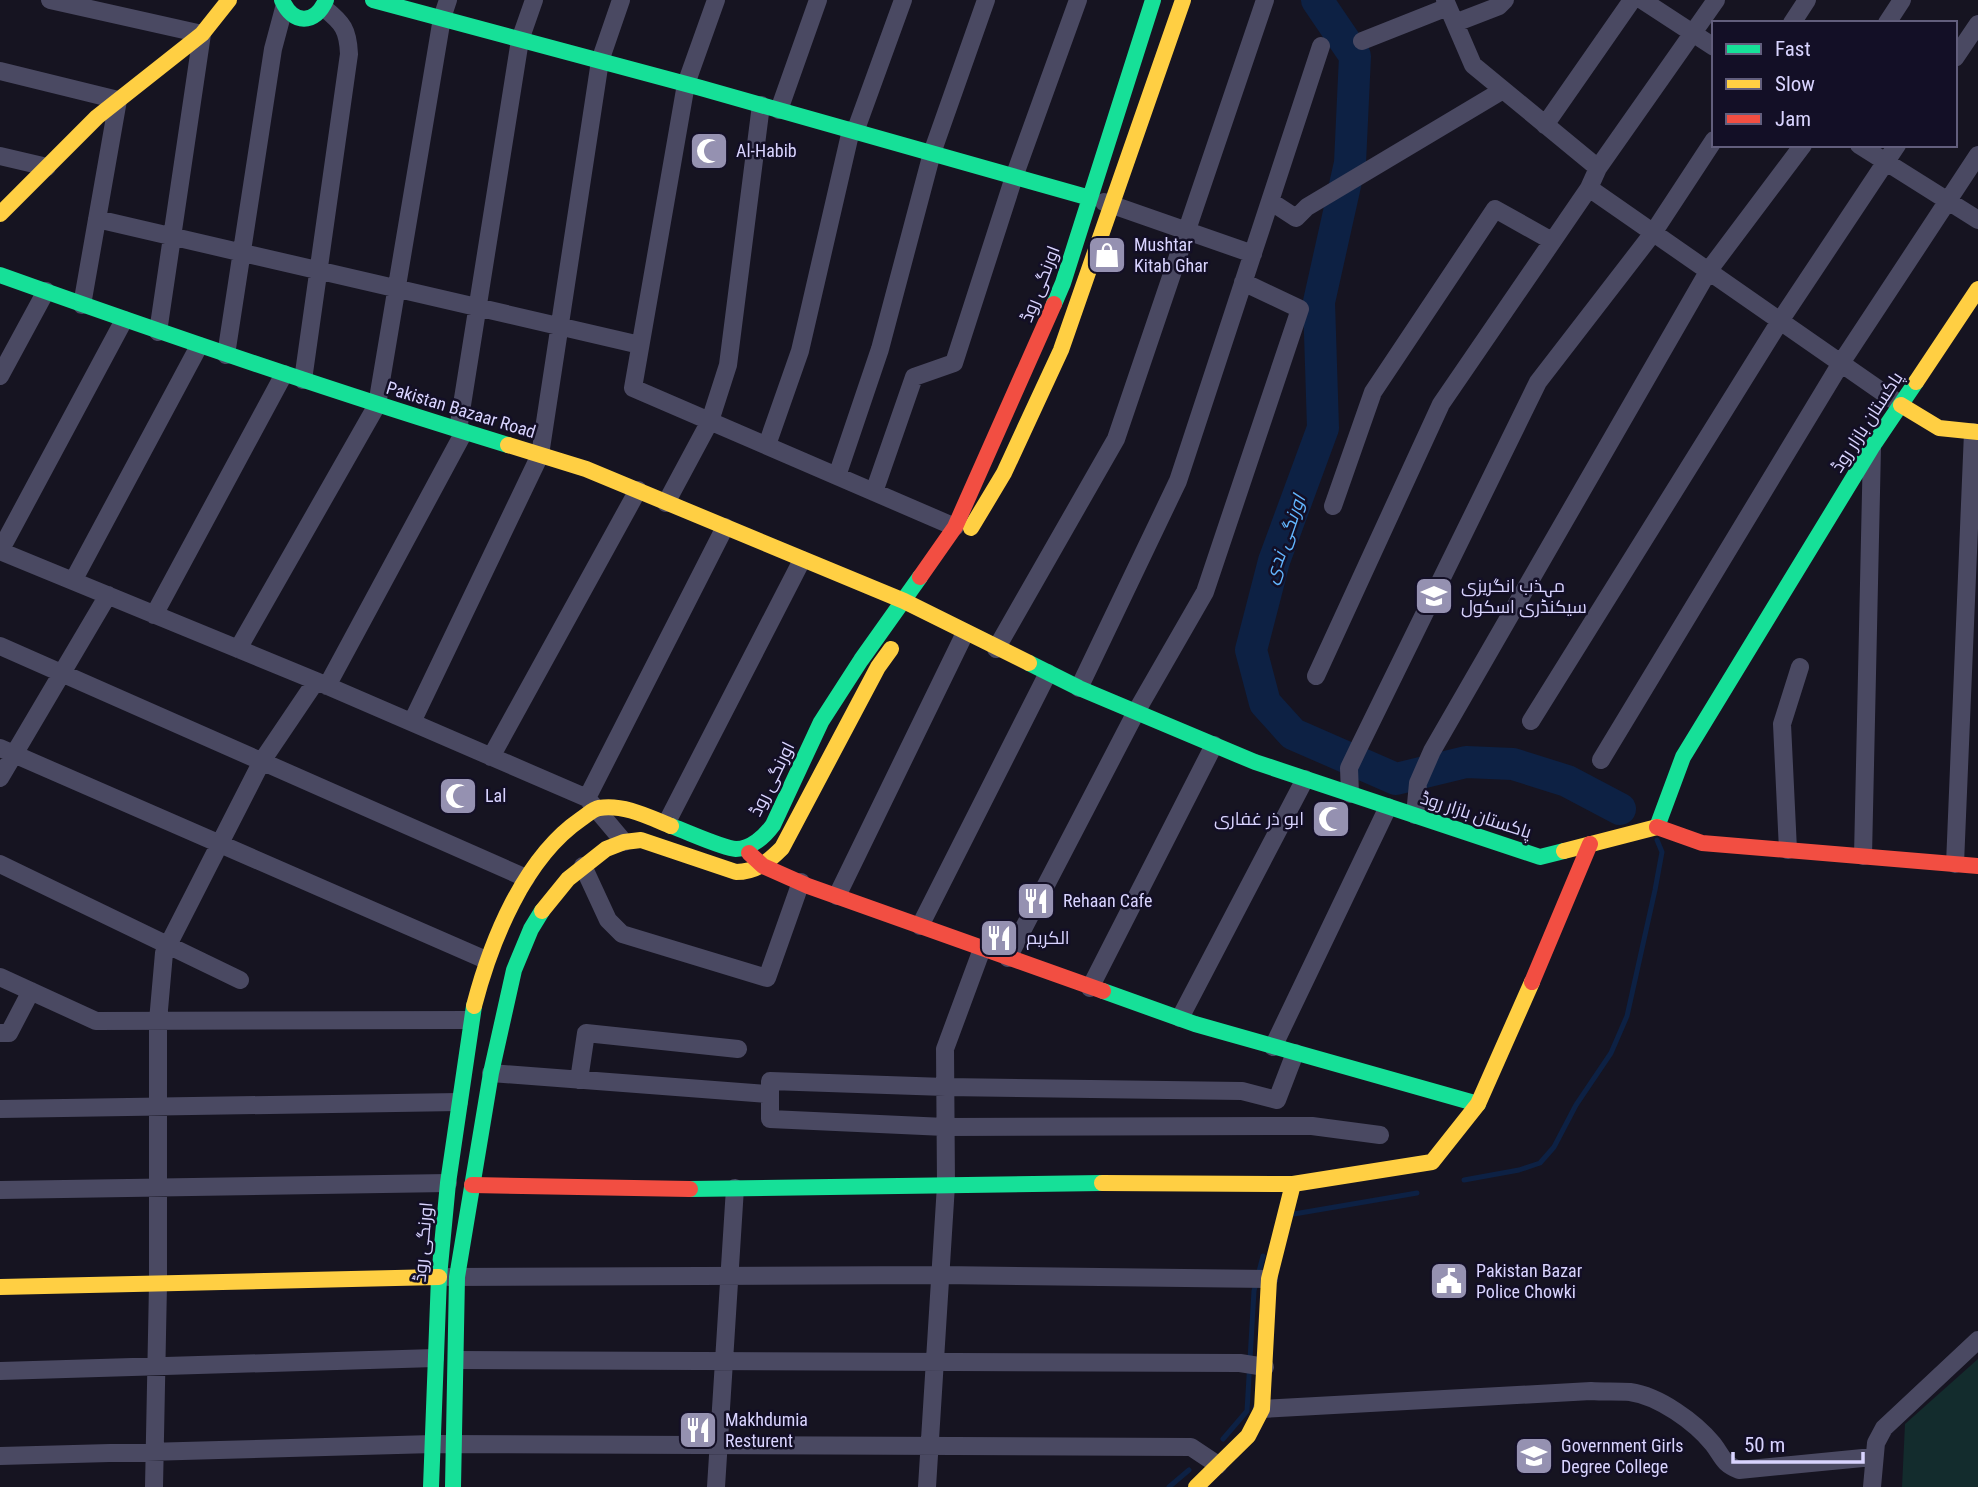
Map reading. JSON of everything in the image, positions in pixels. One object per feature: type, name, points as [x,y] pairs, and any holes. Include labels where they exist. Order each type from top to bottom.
[{"type":"street","points":[[50,0],[202,34]]},
{"type":"street","points":[[0,214],[97,117],[202,34],[229,0]]},
{"type":"street","points":[[373,0],[686,84],[1112,204],[1252,254]]},
{"type":"street","points":[[238,649],[377,405],[442,18],[448,0]]},
{"type":"street","points":[[154,1487],[158,1284],[158,1021],[164,953],[262,761],[322,684],[461,431],[520,40],[534,0]]},
{"type":"street","points":[[412,723],[541,455],[600,61],[621,0]]},
{"type":"street","points":[[716,0],[686,84],[633,388],[955,527]]},
{"type":"street","points":[[779,110],[818,0]]},
{"type":"street","points":[[767,445],[800,351],[853,131],[903,0]]},
{"type":"street","points":[[837,476],[880,349],[932,153],[986,0]]},
{"type":"street","points":[[874,492],[914,377],[954,363],[1014,177],[1079,0]]},
{"type":"street","name":"اورنگی روڈ","points":[[743,848],[765,837],[773,825],[821,722],[861,660],[955,527],[1063,283],[1153,0]]},
{"type":"street","points":[[949,564],[1004,473],[1061,350],[1183,0]]},
{"type":"street","points":[[996,649],[1115,439],[1265,0]]},
{"type":"street","points":[[1362,41],[1449,10],[1499,6],[1505,0]]},
{"type":"street","points":[[1545,125],[1632,0]]},
{"type":"street","points":[[1642,0],[1712,46]]},
{"type":"street","points":[[1316,676],[1441,404],[1589,188],[1598,168],[1716,0]]},
{"type":"street","points":[[1793,21],[1807,0]]},
{"type":"street","points":[[1888,21],[1902,0]]},
{"type":"street","points":[[283,4],[290,16],[299,20],[309,20],[318,15],[325,4],[348,34],[349,54],[303,380]]},
{"type":"street","points":[[226,355],[272,49],[283,4]]},
{"type":"street","points":[[1449,10],[1473,65],[1598,168]]},
{"type":"street","points":[[1957,55],[1978,24]]},
{"type":"street","points":[[158,332],[202,34]]},
{"type":"street","points":[[1079,688],[1178,481],[1321,46]]},
{"type":"street","points":[[0,71],[118,100]]},
{"type":"street","points":[[1270,201],[1296,218],[1307,207],[1503,90]]},
{"type":"street","points":[[82,304],[118,100]]},
{"type":"street","points":[[666,503],[710,421],[728,365],[761,105]]},
{"type":"street","points":[[1350,794],[1349,768],[1538,382],[1653,233],[1712,143]]},
{"type":"street","points":[[1415,815],[1418,783],[1432,751],[1709,270],[1801,147]]},
{"type":"street","points":[[1862,147],[1978,220]]},
{"type":"street","points":[[1531,720],[1780,321],[1896,147]]},
{"type":"street","points":[[1601,761],[1841,363],[1978,155]]},
{"type":"street","points":[[0,156],[47,167]]},
{"type":"street","points":[[1589,188],[1900,405],[1939,428],[1975,432],[1955,864]]},
{"type":"street","points":[[1333,506],[1373,393],[1495,209],[1552,241]]},
{"type":"street","points":[[97,219],[640,345]]},
{"type":"street","name":"Pakistan Bazaar Road","points":[[0,275],[158,332],[377,405],[586,469],[904,601]]},
{"type":"street","points":[[1008,958],[1136,712],[1205,592],[1300,309],[1243,282]]},
{"type":"street","name":"پاکستان بازار روڈ","points":[[904,601],[917,615],[964,633],[1079,688],[1255,762],[1540,857],[1657,827],[1683,757],[1872,447],[1978,289]]},
{"type":"street","points":[[0,376],[46,291]]},
{"type":"street","points":[[124,320],[0,551],[322,684],[592,803],[624,808],[735,849],[743,848],[763,866],[801,883],[1180,1018],[1478,1104]]},
{"type":"street","points":[[73,581],[199,346]]},
{"type":"street","points":[[154,615],[284,374]]},
{"type":"street","points":[[1863,856],[1872,447]]},
{"type":"street","points":[[491,757],[638,491]]},
{"type":"street","points":[[592,803],[724,527]]},
{"type":"street","points":[[667,822],[802,560]]},
{"type":"street","points":[[0,778],[7,752],[62,673],[108,596]]},
{"type":"street","points":[[453,1487],[457,1276],[491,1073],[514,970],[531,929],[546,904],[583,866],[606,849],[624,842],[641,840],[736,872],[750,872],[763,866],[782,848],[878,667],[917,615]]},
{"type":"street","points":[[837,896],[964,633]]},
{"type":"street","points":[[0,646],[526,878]]},
{"type":"street","points":[[1788,850],[1782,724],[1800,667]]},
{"type":"street","points":[[920,926],[1048,673]]},
{"type":"street","points":[[1090,988],[1214,745]]},
{"type":"street","points":[[7,752],[486,960]]},
{"type":"street","points":[[1180,1018],[1305,779]]},
{"type":"street","points":[[592,803],[624,842]]},
{"type":"street","name":"اورنگی روڈ","points":[[431,1487],[439,1277],[448,1183],[466,1071],[470,1020],[486,960],[526,878],[563,831],[592,803]]},
{"type":"street","points":[[1273,1046],[1388,807]]},
{"type":"street","points":[[1657,827],[1702,843],[1978,866]]},
{"type":"street","points":[[472,1185],[735,1188],[1191,1182],[1293,1184],[1432,1162],[1478,1104],[1560,920],[1590,844]]},
{"type":"street","points":[[0,864],[240,980]]},
{"type":"street","points":[[583,866],[608,920],[622,934],[767,978],[801,883]]},
{"type":"street","points":[[927,1487],[946,1185],[945,1049],[982,949]]},
{"type":"street","points":[[0,977],[96,1021],[470,1020]]},
{"type":"street","points":[[0,1033],[9,1033],[31,991]]},
{"type":"street","points":[[579,1080],[586,1033],[738,1049]]},
{"type":"street","points":[[1295,1053],[1277,1100],[1242,1091],[945,1087],[770,1081],[770,1119],[946,1127],[1312,1126],[1380,1135]]},
{"type":"street","points":[[491,1073],[768,1094]]},
{"type":"street","points":[[0,1109],[459,1102]]},
{"type":"street","points":[[0,1191],[448,1183]]},
{"type":"street","points":[[1196,1487],[1248,1436],[1262,1409],[1253,1365],[1266,1278],[1293,1184]]},
{"type":"street","points":[[716,1487],[735,1188]]},
{"type":"street","points":[[0,1287],[457,1276],[940,1275],[1266,1278]]},
{"type":"street","points":[[1872,1487],[1873,1457],[1876,1443],[1884,1429],[1978,1340]]},
{"type":"street","points":[[0,1371],[435,1358]]},
{"type":"street","points":[[457,1360],[1253,1365]]},
{"type":"street","points":[[1262,1409],[1591,1391],[1633,1392],[1669,1407],[1689,1421],[1713,1445],[1726,1465],[1739,1471],[1873,1457]]},
{"type":"street","points":[[0,1456],[433,1444],[1191,1447],[1218,1465]]},
{"type":"green space","points":[[1978,1359],[1978,1487],[1902,1487],[1905,1424]]},
{"type":"waterway","name":"اورنگی ندی","points":[[1317,0],[1355,56],[1350,163],[1319,302],[1323,428],[1274,561],[1251,650],[1265,703],[1293,734],[1396,779],[1466,762],[1513,764],[1567,781],[1620,809]]},
{"type":"waterway","points":[[1464,1180],[1519,1170],[1540,1163],[1554,1147],[1576,1105],[1611,1053],[1627,1016],[1655,890],[1662,852],[1657,840]]},
{"type":"waterway","points":[[1294,1214],[1417,1193]]},
{"type":"waterway","points":[[1223,1439],[1247,1411],[1254,1291],[1263,1256]]},
{"type":"waterway","points":[[1169,1487],[1189,1470]]},
{"type":"traffic: fast","points":[[282,0],[292,14],[304,19],[316,14],[326,0]]},
{"type":"traffic: fast","points":[[373,0],[701,88],[1090,198]]},
{"type":"traffic: fast","points":[[1054,304],[1153,0]]},
{"type":"traffic: fast","points":[[0,275],[253,363],[508,445]]},
{"type":"traffic: fast","points":[[1657,827],[1683,757],[1872,447],[1916,382]]},
{"type":"traffic: fast","points":[[671,826],[736,849],[752,844],[766,833],[773,825],[821,722],[920,577]]},
{"type":"traffic: fast","points":[[1029,663],[1079,688],[1255,762],[1540,857],[1564,851]]},
{"type":"traffic: fast","points":[[453,1487],[457,1277],[491,1073],[514,970],[531,929],[542,911]]},
{"type":"traffic: fast","points":[[1103,991],[1195,1024],[1478,1104]]},
{"type":"traffic: fast","points":[[431,1487],[439,1277],[448,1183],[474,1006]]},
{"type":"traffic: fast","points":[[690,1189],[1102,1183]]},
{"type":"traffic: slow","points":[[0,214],[97,117],[202,34],[229,0]]},
{"type":"traffic: slow","points":[[971,528],[1004,473],[1061,350],[1183,0]]},
{"type":"traffic: slow","points":[[1916,382],[1978,289]]},
{"type":"traffic: slow","points":[[1901,405],[1939,428],[1978,432]]},
{"type":"traffic: slow","points":[[508,445],[586,469],[904,601],[1029,663]]},
{"type":"traffic: slow","points":[[542,911],[568,879],[606,849],[624,842],[641,840],[736,872],[750,870],[767,862],[782,848],[878,667],[891,649]]},
{"type":"traffic: slow","points":[[474,1006],[490,955],[512,903],[543,856],[561,836],[590,812],[608,807],[645,815],[671,826]]},
{"type":"traffic: slow","points":[[1564,851],[1657,827]]},
{"type":"traffic: slow","points":[[1102,1183],[1293,1184],[1432,1162],[1478,1104],[1532,982]]},
{"type":"traffic: slow","points":[[1196,1487],[1248,1436],[1262,1409],[1269,1279],[1293,1184]]},
{"type":"traffic: slow","points":[[0,1287],[439,1277]]},
{"type":"traffic: jam","points":[[920,577],[955,527],[1054,304]]},
{"type":"traffic: jam","points":[[1657,827],[1702,843],[1978,866]]},
{"type":"traffic: jam","points":[[1532,982],[1590,844]]},
{"type":"traffic: jam","points":[[749,853],[763,866],[808,886],[1103,991]]},
{"type":"traffic: jam","points":[[472,1185],[690,1189]]},
{"type":"place","name":"Al-Habib","points":[[709,151]]},
{"type":"place","name":"Mushtar Kitab Ghar","points":[[1107,255]]},
{"type":"place","name":"مہذب انگریزی سیکنڈری اسکول","points":[[1434,596]]},
{"type":"place","name":"Lal","points":[[458,796]]},
{"type":"place","name":"ابو ذر غفاری","points":[[1331,819]]},
{"type":"place","name":"Rehaan Cafe","points":[[1036,901]]},
{"type":"place","name":"الکریم","points":[[999,938]]},
{"type":"place","name":"Pakistan Bazar Police Chowki","points":[[1449,1281]]},
{"type":"place","name":"Makhdumia Resturent","points":[[698,1430]]},
{"type":"place","name":"Government Girls Degree College","points":[[1534,1456]]}]
